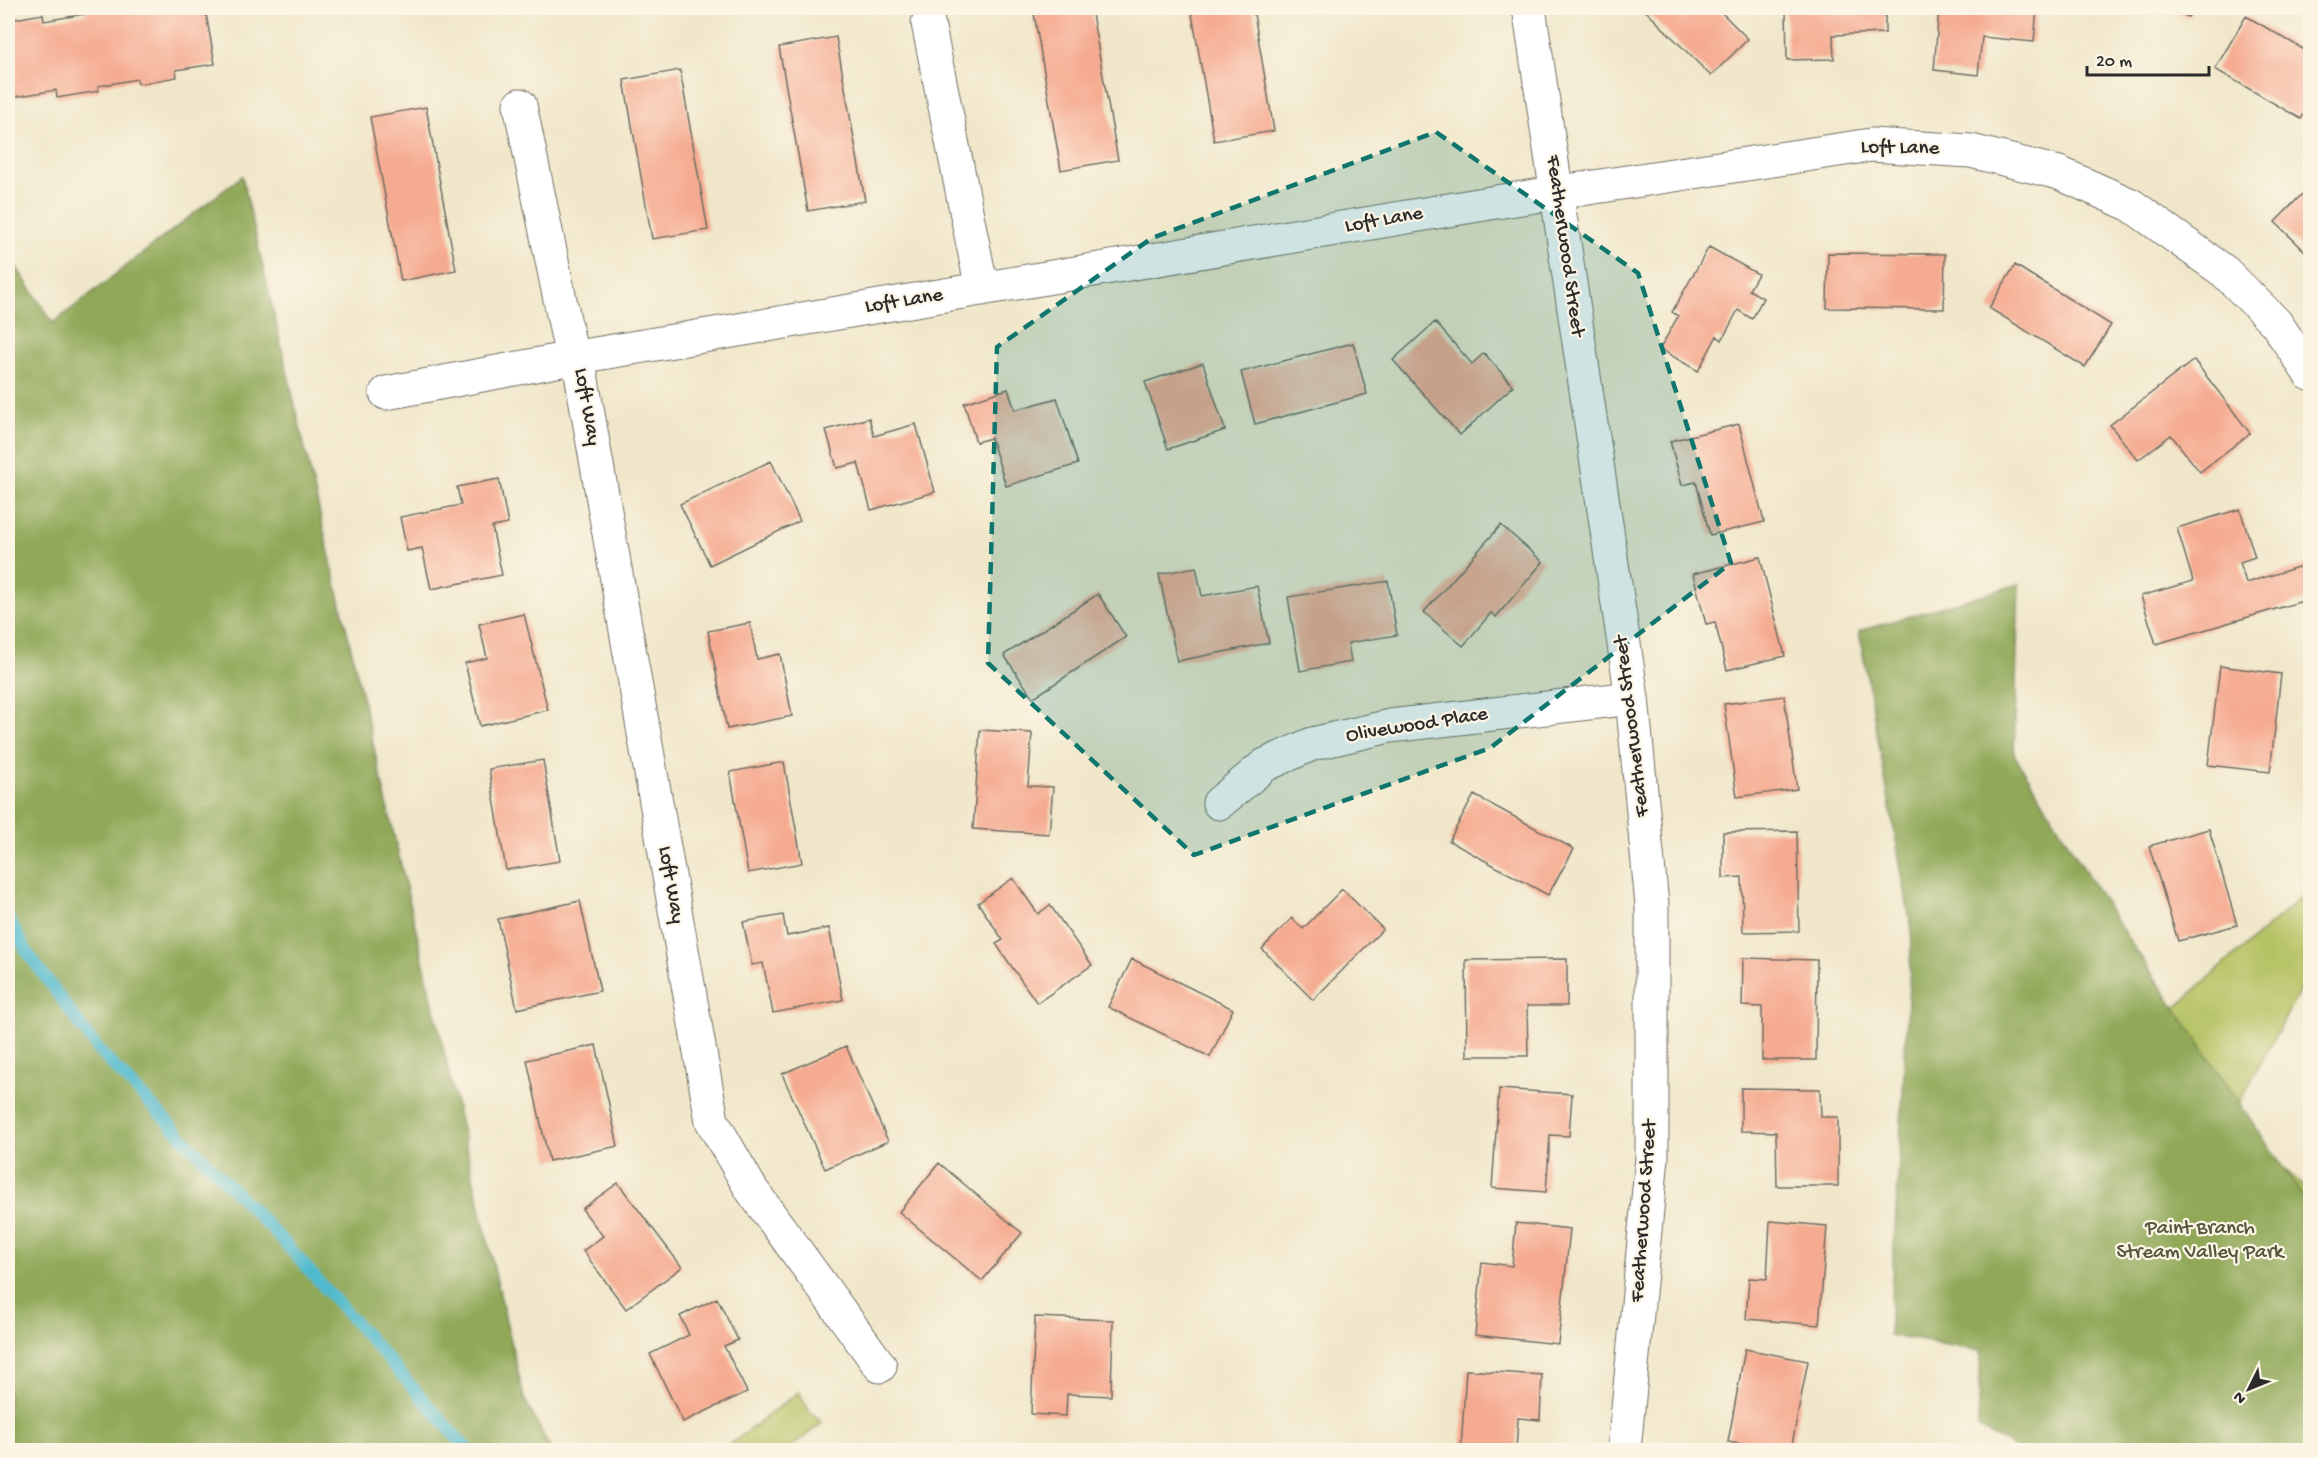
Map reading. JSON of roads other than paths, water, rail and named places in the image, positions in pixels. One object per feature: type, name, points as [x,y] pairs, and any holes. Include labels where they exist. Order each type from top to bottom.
[{"type":"street","name":"Featherwood Street","points":[[1529,8],[1632,698],[1652,904],[1652,1157],[1624,1450]]},
{"type":"street","points":[[928,23],[982,289]]},
{"type":"street","name":"Loft Way","points":[[520,105],[575,357],[712,1121],[751,1190],[880,1366]]},
{"type":"street","name":"Loft Lane","points":[[386,393],[575,357],[1555,193],[1871,146],[1971,151],[2059,173],[2131,205],[2225,272],[2276,323],[2310,374]]},
{"type":"street","name":"Olivewood Place","points":[[1219,803],[1265,765],[1312,744],[1390,726],[1632,698]]},
{"type":"waterway","points":[[8,918],[27,952],[99,1051],[284,1242],[468,1450]]},
{"type":"park label","name":"Paint Branch Stream Valley Park","points":[[2200,1241]]}]
